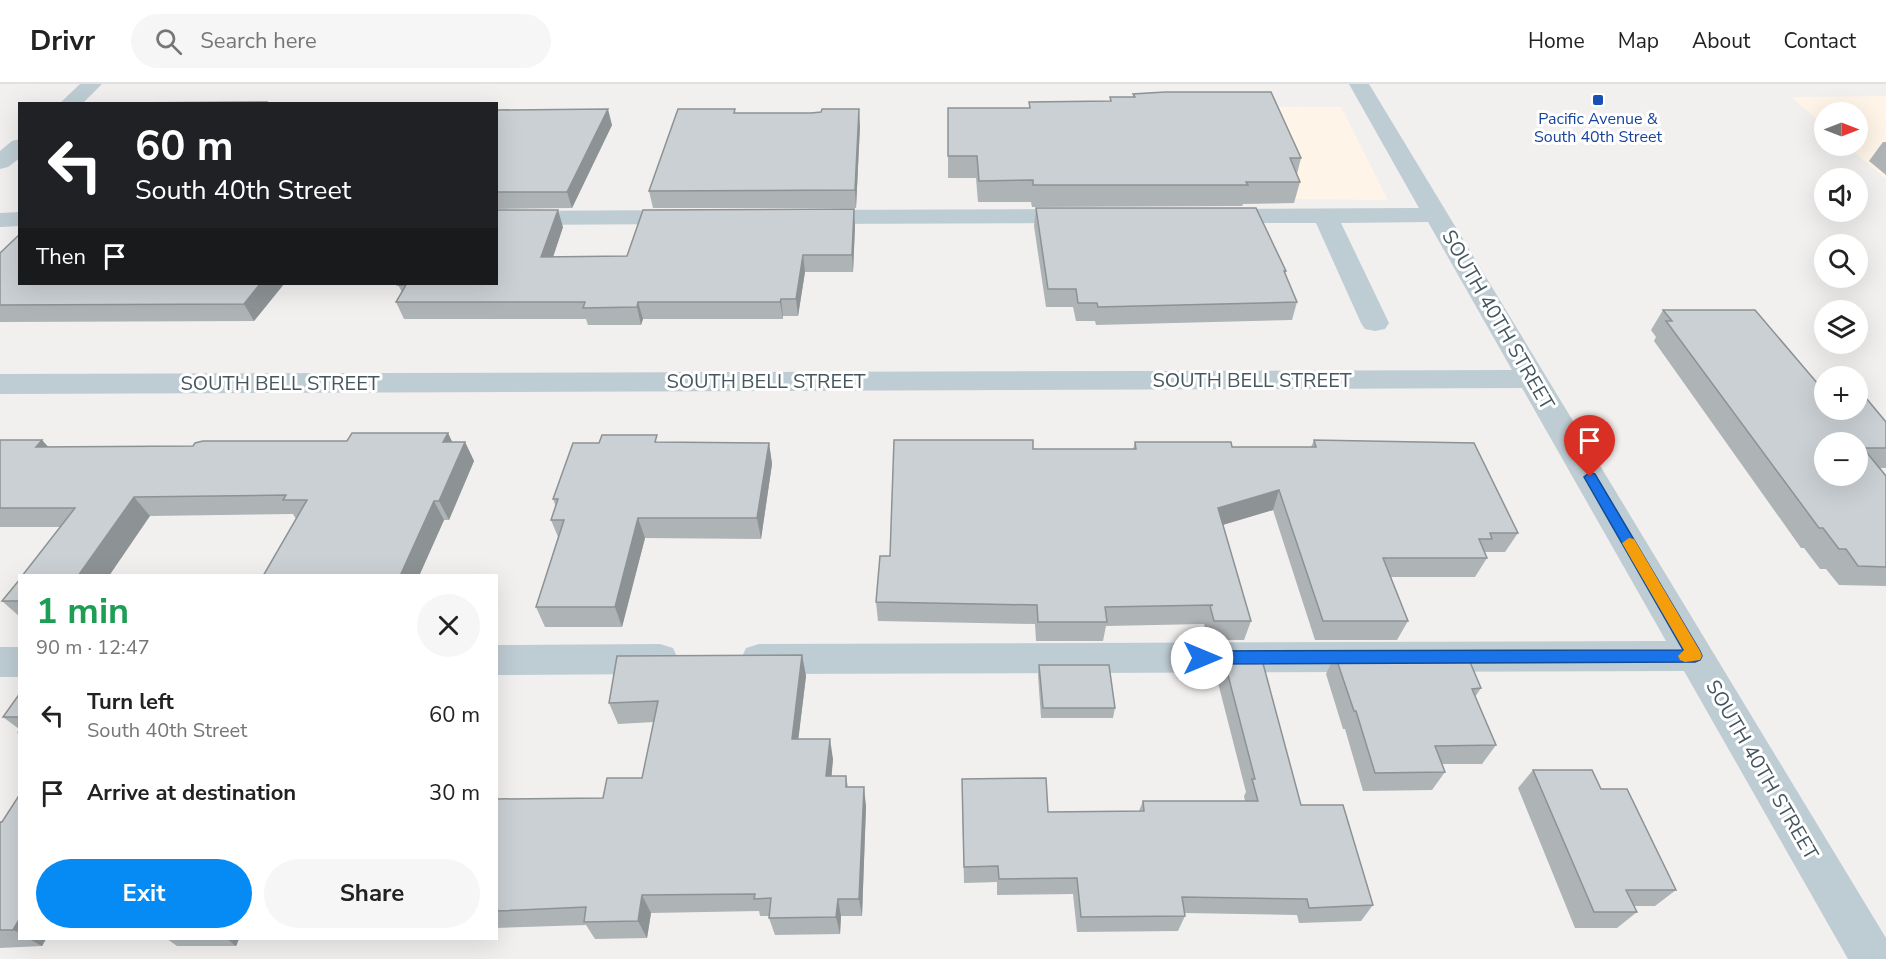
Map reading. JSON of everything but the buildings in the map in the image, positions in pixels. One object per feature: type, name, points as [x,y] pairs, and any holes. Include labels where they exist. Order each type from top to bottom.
[{"type":"street","points":[[71,102],[92,84]]},
{"type":"street","name":"SOUTH 40TH STREET","points":[[1359,84],[1873,959]]},
{"type":"street","points":[[0,162],[18,148]]},
{"type":"street","points":[[1325,215],[1375,323]]},
{"type":"street","points":[[1195,216],[1437,215]]},
{"type":"street","points":[[792,217],[1100,216]]},
{"type":"street","points":[[498,218],[710,217]]},
{"type":"street","points":[[0,220],[18,219]]},
{"type":"street","name":"SOUTH BELL STREET","points":[[0,384],[1533,379]]},
{"type":"street","points":[[498,660],[1695,656]]},
{"type":"street","points":[[0,662],[18,662]]},
{"type":"shaded area","points":[[1886,96],[1886,179],[1859,156],[1868,156],[1868,102],[1814,102],[1814,117],[1791,97]]},
{"type":"shaded area","points":[[1142,106],[1341,107],[1388,200],[1164,198]]},
{"type":"slow traffic","points":[[1629,543],[1695,656],[1685,656]]},
{"type":"place","name":"Pacific Avenue & South 40th Street","points":[[1598,100]]},
{"type":"route","points":[[1202,658],[1695,656],[1590,477]]}]
